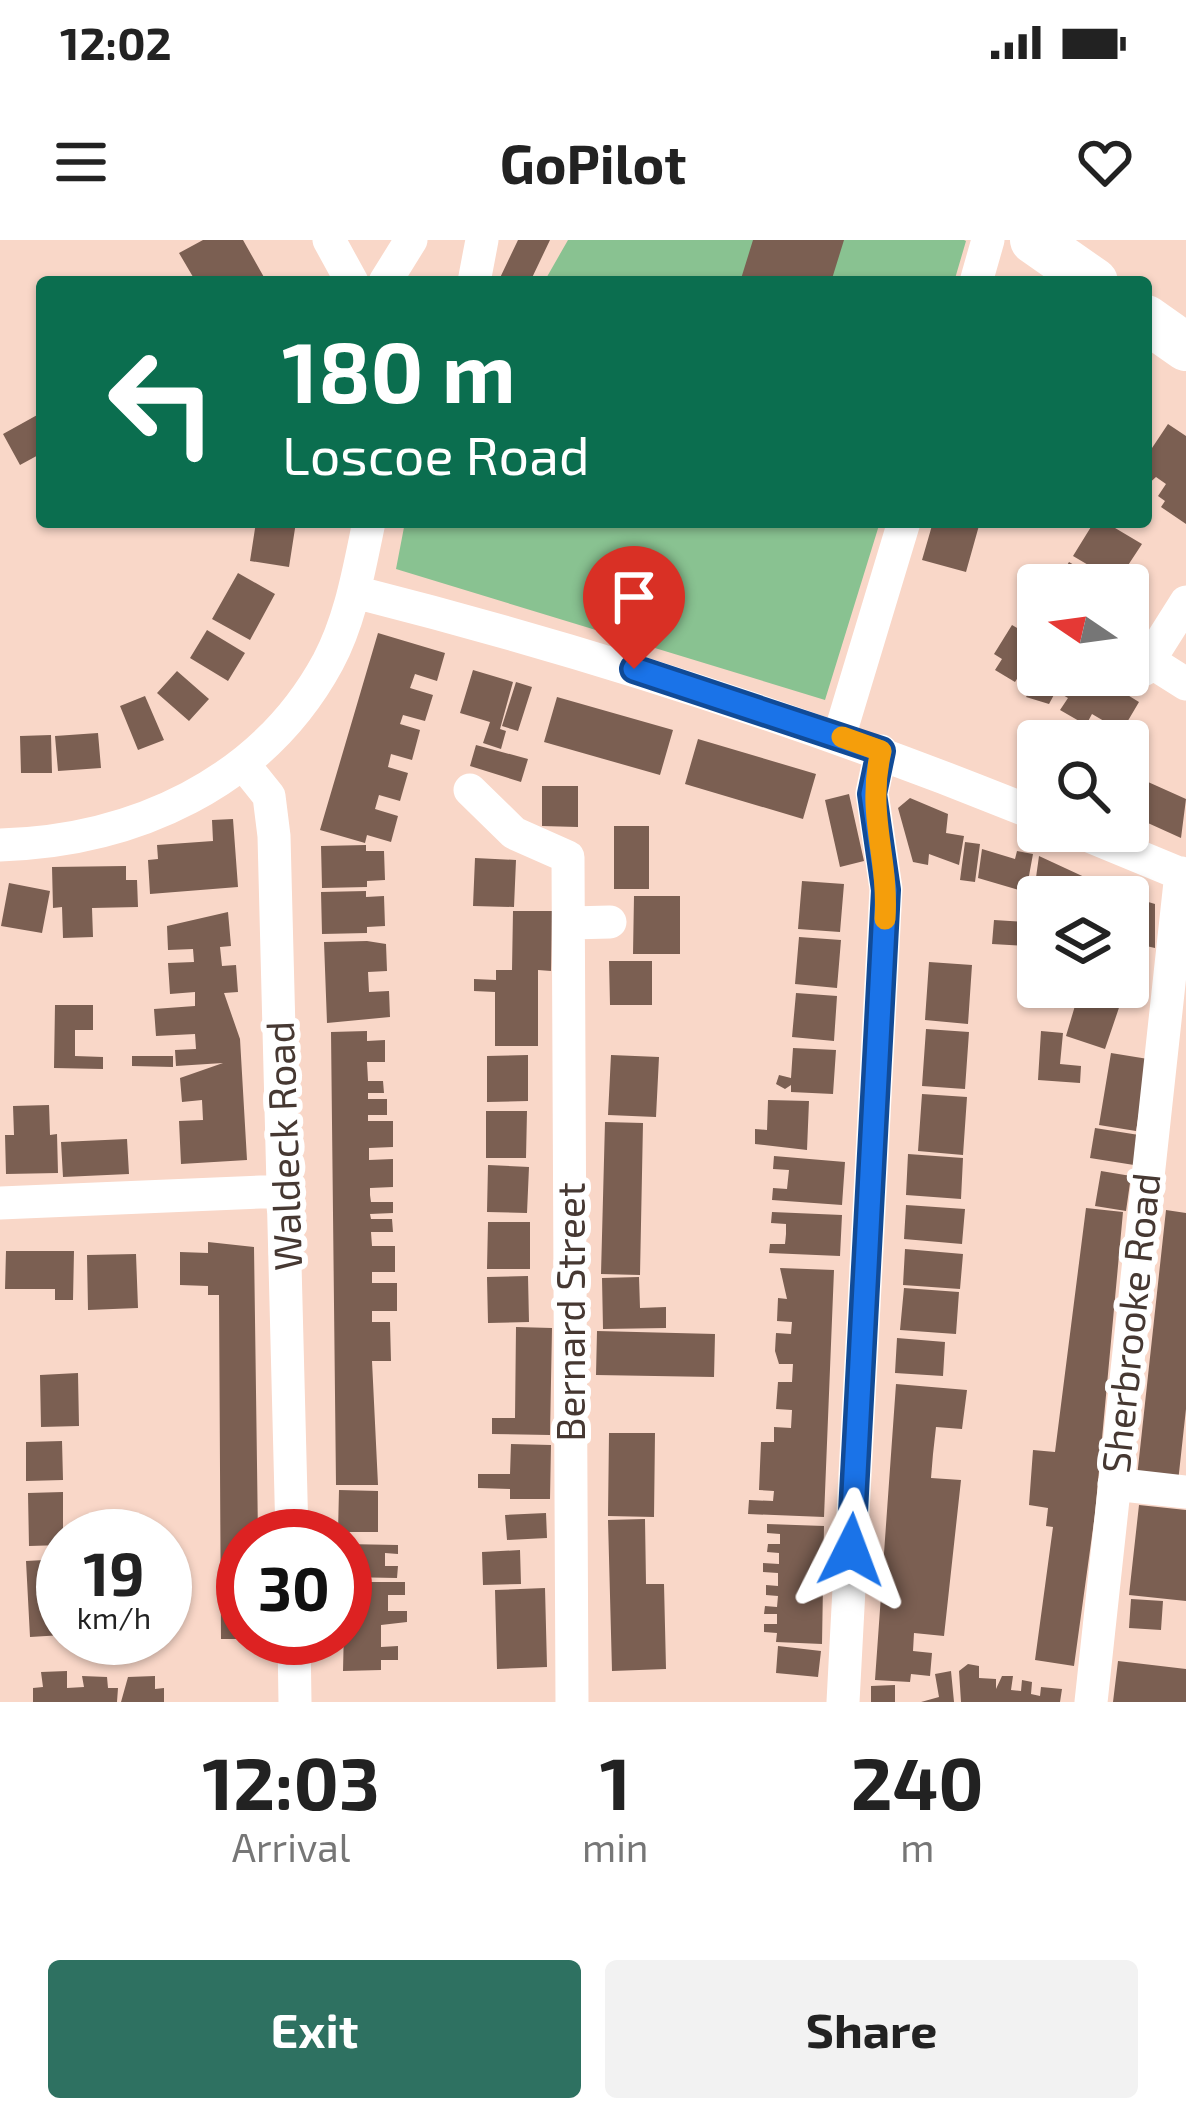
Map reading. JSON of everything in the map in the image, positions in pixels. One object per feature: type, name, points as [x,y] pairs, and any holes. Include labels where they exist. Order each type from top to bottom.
[{"type":"highway","points":[[1034,240],[1085,276]]},
{"type":"highway","points":[[1152,323],[1186,347]]},
{"type":"street","points":[[329,240],[349,276]]},
{"type":"street","points":[[389,276],[411,240]]},
{"type":"street","points":[[475,276],[482,240]]},
{"type":"street","points":[[978,276],[988,240]]},
{"type":"street","points":[[0,845],[96,834],[148,820],[244,765],[328,662],[355,592],[368,528]]},
{"type":"street","points":[[839,736],[902,528]]},
{"type":"street","points":[[355,592],[563,646],[839,736],[1017,806]]},
{"type":"street","points":[[1186,602],[1146,665],[1186,684]]},
{"type":"street","points":[[843,1702],[886,890],[872,794],[881,751]]},
{"type":"street","name":"Waldeck Road","points":[[244,765],[269,796],[274,836],[292,1509]]},
{"type":"street","name":"Bernard Street","points":[[470,790],[514,833],[568,856],[572,1702]]},
{"type":"street","points":[[1129,852],[1183,874]]},
{"type":"street","name":"Sherbrooke Road","points":[[1090,1702],[1183,874]]},
{"type":"street","points":[[571,923],[610,922]]},
{"type":"street","points":[[0,1202],[286,1191]]},
{"type":"street","points":[[1114,1484],[1186,1492]]},
{"type":"street","points":[[294,1665],[295,1702]]},
{"type":"green space","points":[[568,240],[966,241],[956,276],[547,276]]},
{"type":"green space","points":[[404,528],[878,528],[825,700],[396,569]]},
{"type":"building","points":[[203,240],[243,240],[263,276],[192,276],[179,253]]},
{"type":"building","points":[[518,240],[550,240],[533,276],[501,276]]},
{"type":"building","points":[[753,240],[844,240],[833,276],[742,276]]},
{"type":"building","points":[[36,416],[36,456],[20,465],[3,434]]},
{"type":"building","points":[[1168,424],[1186,436],[1186,524],[1161,507],[1165,501],[1158,496],[1166,484],[1156,477],[1152,481],[1152,448]]},
{"type":"building","points":[[255,528],[295,528],[289,567],[250,561]]},
{"type":"building","points":[[931,528],[978,528],[966,572],[922,560]]},
{"type":"building","points":[[1090,528],[1115,528],[1142,544],[1129,564],[1087,564],[1073,556]]},
{"type":"building","points":[[238,573],[275,594],[250,640],[212,619]]},
{"type":"building","points":[[1012,625],[1017,628],[1015,682],[995,670],[1002,659],[994,654]]},
{"type":"building","points":[[207,630],[245,653],[228,681],[190,658]]},
{"type":"building","points":[[378,633],[445,653],[437,681],[415,674],[410,688],[433,695],[425,721],[403,715],[400,724],[420,730],[412,760],[391,754],[388,767],[408,773],[400,801],[379,795],[375,809],[398,816],[391,842],[367,835],[365,843],[320,830]]},
{"type":"building","points":[[473,670],[513,682],[500,729],[506,731],[501,749],[483,743],[490,722],[460,713]]},
{"type":"building","points":[[177,671],[209,699],[189,721],[157,693]]},
{"type":"building","points":[[516,682],[532,687],[518,731],[502,726]]},
{"type":"building","points":[[145,696],[164,740],[138,750],[120,706]]},
{"type":"building","points":[[1027,696],[1053,696],[1049,704]]},
{"type":"building","points":[[1065,696],[1129,696],[1139,702],[1128,720],[1102,720],[1092,714],[1089,720],[1077,720],[1060,710],[1068,698]]},
{"type":"building","points":[[557,697],[673,730],[660,775],[544,742]]},
{"type":"building","points":[[98,733],[101,768],[58,771],[55,736]]},
{"type":"building","points":[[51,735],[52,773],[21,773],[20,736]]},
{"type":"building","points":[[698,739],[816,774],[803,819],[685,784]]},
{"type":"building","points":[[476,745],[528,759],[521,782],[470,766]]},
{"type":"building","points":[[1149,782],[1186,799],[1181,838],[1149,824]]},
{"type":"building","points":[[542,786],[578,786],[578,827],[542,826]]},
{"type":"building","points":[[849,794],[864,861],[840,867],[825,800]]},
{"type":"building","points":[[910,798],[948,814],[946,833],[964,836],[959,865],[929,854],[928,865],[913,862],[898,808]]},
{"type":"building","points":[[233,819],[238,887],[150,894],[148,860],[158,859],[157,845],[213,841],[212,820]]},
{"type":"building","points":[[614,826],[649,826],[649,889],[614,889]]},
{"type":"building","points":[[965,842],[980,844],[975,882],[960,880]]},
{"type":"building","points":[[366,845],[366,851],[384,851],[385,880],[367,881],[367,887],[322,888],[321,846]]},
{"type":"building","points":[[982,849],[1015,859],[1017,851],[1033,854],[1029,876],[1017,876],[1017,889],[978,878]]},
{"type":"building","points":[[1039,856],[1082,876],[1036,876]]},
{"type":"building","points":[[475,858],[516,860],[514,907],[473,906]]},
{"type":"building","points":[[126,866],[126,880],[137,880],[138,907],[92,908],[93,937],[63,938],[62,907],[53,908],[52,867]]},
{"type":"building","points":[[802,881],[844,884],[840,932],[798,929]]},
{"type":"building","points":[[9,883],[50,891],[42,933],[1,926]]},
{"type":"building","points":[[366,891],[366,897],[384,896],[385,926],[367,927],[367,933],[322,934],[321,892]]},
{"type":"building","points":[[634,896],[680,896],[680,954],[633,954]]},
{"type":"building","points":[[1149,902],[1155,904],[1155,948],[1149,947]]},
{"type":"building","points":[[513,911],[552,911],[551,971],[538,970],[538,1046],[495,1046],[495,992],[474,991],[474,979],[496,980],[496,970],[512,970]]},
{"type":"building","points":[[228,912],[231,946],[220,947],[222,966],[236,965],[238,992],[224,993],[240,1039],[247,1160],[181,1164],[179,1121],[203,1120],[202,1100],[182,1102],[180,1078],[223,1063],[176,1066],[175,1050],[196,1049],[195,1034],[156,1036],[154,1009],[195,1006],[195,992],[170,994],[168,963],[194,962],[193,949],[168,950],[167,926]]},
{"type":"building","points":[[994,920],[1017,921],[1017,946],[992,944]]},
{"type":"building","points":[[799,937],[841,940],[837,988],[795,984]]},
{"type":"building","points":[[324,942],[386,944],[387,971],[368,972],[369,992],[389,991],[390,1017],[327,1023]]},
{"type":"building","points":[[609,961],[652,961],[652,1005],[610,1005]]},
{"type":"building","points":[[929,962],[972,965],[968,1024],[925,1020]]},
{"type":"building","points":[[796,993],[837,996],[834,1041],[792,1037]]},
{"type":"building","points":[[55,1005],[93,1005],[93,1030],[75,1030],[75,1056],[103,1057],[103,1069],[54,1068]]},
{"type":"building","points":[[1074,1008],[1119,1008],[1105,1049],[1066,1036]]},
{"type":"building","points":[[926,1029],[969,1032],[965,1089],[922,1086]]},
{"type":"building","points":[[367,1031],[367,1041],[385,1040],[385,1062],[367,1062],[368,1081],[383,1081],[384,1093],[368,1093],[368,1099],[387,1099],[387,1115],[368,1115],[368,1121],[393,1121],[393,1147],[369,1148],[369,1160],[393,1159],[393,1187],[370,1188],[370,1195],[371,1202],[393,1202],[393,1213],[370,1214],[371,1219],[392,1219],[393,1232],[371,1232],[372,1246],[395,1246],[395,1272],[372,1272],[372,1283],[397,1283],[397,1311],[372,1311],[372,1322],[390,1322],[391,1361],[372,1361],[378,1485],[336,1485],[331,1032]]},
{"type":"building","points":[[1041,1031],[1063,1033],[1060,1064],[1081,1066],[1080,1083],[1038,1080]]},
{"type":"building","points":[[793,1048],[836,1050],[833,1094],[791,1092],[791,1085],[785,1089],[776,1084],[779,1075],[791,1078]]},
{"type":"building","points":[[1111,1053],[1148,1059],[1136,1131],[1099,1125]]},
{"type":"building","points":[[528,1055],[528,1101],[487,1102],[487,1056]]},
{"type":"building","points":[[611,1055],[659,1057],[656,1117],[608,1115]]},
{"type":"building","points":[[132,1056],[173,1056],[173,1067],[132,1066]]},
{"type":"building","points":[[922,1094],[967,1097],[963,1155],[918,1151]]},
{"type":"building","points":[[768,1100],[809,1101],[807,1150],[755,1144],[755,1129],[767,1130]]},
{"type":"building","points":[[49,1105],[50,1135],[57,1134],[58,1173],[6,1174],[5,1135],[14,1135],[13,1106]]},
{"type":"building","points":[[486,1111],[527,1111],[526,1158],[486,1158]]},
{"type":"building","points":[[605,1122],[643,1123],[640,1275],[601,1274]]},
{"type":"building","points":[[1095,1128],[1139,1135],[1134,1165],[1090,1158]]},
{"type":"building","points":[[127,1139],[129,1174],[63,1177],[61,1142]]},
{"type":"building","points":[[908,1154],[963,1158],[961,1199],[906,1195]]},
{"type":"building","points":[[774,1156],[845,1162],[842,1205],[772,1200],[773,1188],[787,1189],[789,1170],[773,1169]]},
{"type":"building","points":[[488,1165],[529,1167],[527,1213],[487,1212]]},
{"type":"building","points":[[1101,1171],[1131,1176],[1126,1211],[1095,1206]]},
{"type":"building","points":[[906,1205],[965,1209],[962,1244],[904,1239]]},
{"type":"building","points":[[1086,1208],[1123,1212],[1095,1514],[1074,1666],[1035,1660],[1053,1527],[1046,1526],[1048,1508],[1029,1505],[1033,1450],[1055,1452]]},
{"type":"building","points":[[1166,1210],[1186,1213],[1186,1409],[1178,1482],[1137,1477]]},
{"type":"building","points":[[772,1212],[842,1215],[840,1256],[769,1253],[770,1244],[785,1244],[786,1234],[786,1224],[771,1223]]},
{"type":"building","points":[[488,1222],[530,1222],[530,1269],[487,1269]]},
{"type":"building","points":[[208,1242],[254,1247],[258,1509],[220,1509],[219,1295],[208,1295],[208,1286],[180,1285],[180,1252],[208,1253]]},
{"type":"building","points":[[905,1249],[963,1254],[960,1289],[903,1285]]},
{"type":"building","points":[[6,1251],[74,1251],[73,1300],[55,1300],[55,1289],[5,1289]]},
{"type":"building","points":[[136,1254],[138,1308],[88,1310],[87,1255]]},
{"type":"building","points":[[780,1268],[834,1270],[824,1517],[748,1514],[749,1500],[773,1501],[774,1491],[759,1490],[761,1442],[774,1442],[774,1427],[791,1428],[792,1410],[776,1409],[778,1382],[792,1382],[793,1364],[779,1364],[775,1351],[776,1333],[791,1334],[792,1322],[777,1321],[778,1298],[787,1299]]},
{"type":"building","points":[[528,1276],[529,1322],[488,1323],[487,1277]]},
{"type":"building","points":[[639,1277],[640,1308],[666,1307],[666,1328],[603,1329],[602,1278]]},
{"type":"building","points":[[904,1288],[959,1292],[956,1334],[900,1330]]},
{"type":"building","points":[[516,1327],[552,1328],[550,1435],[492,1434],[492,1418],[515,1418]]},
{"type":"building","points":[[597,1331],[715,1334],[714,1377],[596,1375]]},
{"type":"building","points":[[897,1338],[945,1342],[943,1376],[895,1373]]},
{"type":"building","points":[[78,1373],[79,1426],[41,1427],[40,1375]]},
{"type":"building","points":[[896,1384],[967,1390],[962,1429],[936,1427],[933,1454],[931,1478],[961,1480],[944,1636],[914,1633],[913,1651],[932,1653],[930,1676],[911,1674],[910,1682],[875,1680]]},
{"type":"building","points":[[609,1433],[655,1433],[654,1517],[608,1516]]},
{"type":"building","points":[[62,1441],[63,1480],[26,1481],[26,1442]]},
{"type":"building","points":[[511,1444],[551,1445],[550,1499],[510,1499],[510,1489],[478,1488],[478,1474],[510,1474]]},
{"type":"building","points":[[339,1490],[378,1491],[378,1532],[372,1532],[372,1509],[339,1509]]},
{"type":"building","points":[[63,1492],[63,1509],[36,1509],[36,1546],[29,1546],[28,1493]]},
{"type":"building","points":[[1139,1505],[1186,1510],[1186,1601],[1129,1595]]},
{"type":"building","points":[[546,1513],[547,1538],[507,1540],[505,1515]]},
{"type":"building","points":[[645,1519],[646,1584],[664,1584],[666,1669],[612,1671],[608,1520]]},
{"type":"building","points":[[767,1524],[824,1526],[822,1644],[776,1642],[777,1633],[764,1632],[764,1624],[777,1624],[777,1614],[764,1614],[765,1606],[777,1607],[778,1596],[766,1595],[766,1585],[778,1586],[778,1573],[763,1572],[763,1563],[779,1564],[779,1553],[767,1552],[768,1544],[780,1544],[780,1534],[767,1533]]},
{"type":"building","points":[[372,1545],[398,1545],[398,1554],[385,1553],[385,1566],[398,1566],[397,1578],[372,1578]]},
{"type":"building","points":[[520,1550],[521,1584],[483,1585],[482,1552]]},
{"type":"building","points":[[36,1560],[36,1637],[30,1637],[26,1561]]},
{"type":"building","points":[[372,1582],[405,1582],[405,1595],[388,1595],[388,1611],[407,1611],[407,1622],[381,1625],[381,1647],[398,1646],[398,1660],[381,1660],[381,1670],[343,1671],[343,1665],[372,1665]]},
{"type":"building","points":[[545,1588],[547,1667],[497,1669],[495,1590]]},
{"type":"building","points":[[1131,1599],[1163,1601],[1161,1630],[1129,1628]]},
{"type":"building","points":[[778,1646],[821,1651],[818,1677],[776,1673]]},
{"type":"building","points":[[1118,1661],[1186,1669],[1186,1702],[1113,1702]]},
{"type":"building","points":[[968,1664],[979,1666],[979,1678],[996,1679],[996,1689],[1002,1676],[1013,1676],[1011,1690],[1021,1691],[1022,1680],[1032,1682],[1031,1694],[1040,1696],[1041,1687],[1062,1689],[1060,1702],[961,1702],[959,1671]]},
{"type":"building","points":[[67,1671],[67,1688],[84,1687],[82,1676],[107,1677],[108,1688],[118,1688],[117,1702],[33,1702],[33,1688],[43,1687],[41,1672]]},
{"type":"building","points":[[951,1671],[954,1702],[921,1702],[939,1697],[935,1674]]},
{"type":"building","points":[[155,1676],[155,1689],[164,1688],[164,1702],[121,1702],[128,1677]]},
{"type":"building","points":[[895,1685],[895,1702],[871,1702],[871,1686]]},
{"type":"slow traffic","points":[[842,737],[881,751],[872,794],[885,872],[885,919]]},
{"type":"route","points":[[634,669],[881,751],[872,794],[886,890],[851,1550]]}]
